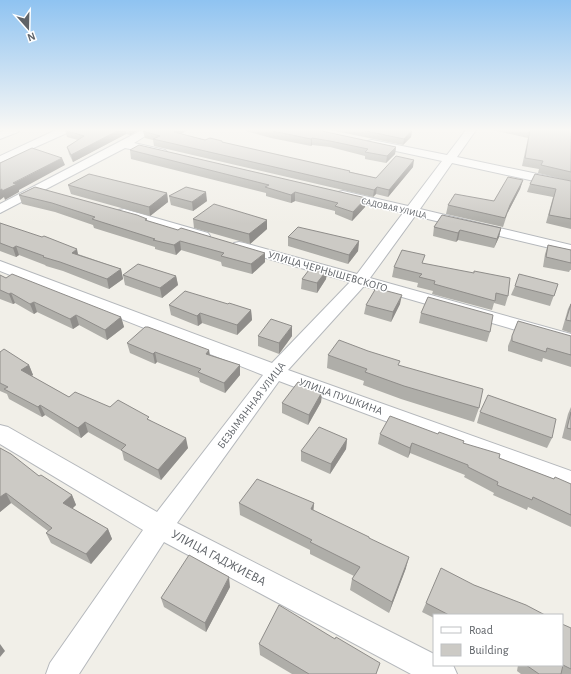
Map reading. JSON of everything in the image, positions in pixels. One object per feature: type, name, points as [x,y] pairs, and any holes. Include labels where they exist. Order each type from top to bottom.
[{"type":"street","points":[[0,210],[91,161]]},
{"type":"street","name":"БЕЗЫМЯННАЯ УЛИЦА","points":[[61,674],[160,527],[275,372],[361,280],[448,161]]},
{"type":"street","points":[[461,161],[571,185]]},
{"type":"street","points":[[38,190],[61,196]]},
{"type":"street","name":"САДОВАЯ УЛИЦА","points":[[334,193],[571,249]]},
{"type":"street","name":"УЛИЦА ЧЕРНЫШЕВСКОГО","points":[[107,209],[571,340]]},
{"type":"street","name":"УЛИЦА ПУШКИНА","points":[[0,266],[275,372],[571,481]]},
{"type":"street","name":"УЛИЦА ГАДЖИЕВА","points":[[0,432],[160,527],[442,674]]},
{"type":"building","points":[[3,161],[55,161],[13,183],[17,184],[2,191],[2,189],[0,190],[0,163]]},
{"type":"building","points":[[175,161],[209,161],[366,198],[353,212],[335,206],[338,203],[295,192],[291,195],[265,187],[269,185]]},
{"type":"building","points":[[250,161],[308,161],[376,178],[391,161],[413,161],[389,190],[377,187],[374,190]]},
{"type":"building","points":[[543,161],[571,161],[571,172],[541,165]]},
{"type":"building","points":[[89,174],[167,193],[149,207],[68,185]]},
{"type":"building","points":[[535,174],[571,181],[571,219],[549,215],[556,189],[530,184]]},
{"type":"building","points":[[508,177],[523,180],[505,218],[448,205],[455,194],[494,201]]},
{"type":"building","points":[[35,187],[137,215],[147,219],[145,220],[178,230],[181,228],[265,253],[251,264],[221,256],[224,253],[180,241],[174,245],[153,240],[155,239],[92,219],[95,217],[52,203],[19,195]]},
{"type":"building","points":[[186,187],[206,192],[192,202],[169,196]]},
{"type":"building","points":[[214,204],[267,220],[249,234],[193,219]]},
{"type":"building","points":[[442,215],[501,228],[497,239],[460,230],[458,233],[434,227]]},
{"type":"building","points":[[0,223],[42,237],[44,236],[77,249],[72,253],[121,269],[107,279],[16,246],[13,248],[0,243]]},
{"type":"building","points":[[298,227],[359,241],[349,255],[288,237]]},
{"type":"building","points":[[548,245],[571,250],[571,263],[546,257]]},
{"type":"building","points":[[402,250],[425,255],[422,263],[510,278],[508,296],[496,293],[495,301],[434,284],[435,281],[419,277],[422,274],[394,267]]},
{"type":"building","points":[[138,264],[176,276],[160,288],[123,275]]},
{"type":"building","points":[[312,266],[327,270],[317,283],[302,279]]},
{"type":"building","points":[[12,274],[121,317],[105,330],[76,315],[70,319],[34,302],[30,304],[11,293],[9,294],[0,290],[0,275],[6,278]]},
{"type":"building","points":[[519,274],[558,284],[554,296],[515,286]]},
{"type":"building","points":[[376,288],[402,295],[393,312],[366,305]]},
{"type":"building","points":[[185,291],[251,310],[237,325],[200,313],[197,316],[169,305]]},
{"type":"building","points":[[428,297],[493,315],[490,332],[421,313]]},
{"type":"building","points":[[571,304],[571,321],[566,320]]},
{"type":"building","points":[[271,319],[292,326],[279,343],[258,336]]},
{"type":"building","points":[[518,321],[571,336],[571,355],[547,348],[546,352],[512,341],[512,336]]},
{"type":"building","points":[[145,327],[209,350],[206,354],[240,365],[224,383],[198,372],[201,369],[155,352],[153,354],[127,343]]},
{"type":"building","points":[[339,340],[400,361],[398,365],[483,389],[479,408],[404,386],[365,372],[367,369],[328,355]]},
{"type":"building","points":[[4,349],[29,365],[21,370],[69,397],[75,392],[110,407],[118,400],[149,417],[147,419],[186,438],[158,470],[121,450],[126,445],[85,422],[78,428],[40,405],[38,407],[4,389],[8,387],[0,383],[0,352]]},
{"type":"building","points":[[298,382],[322,392],[309,415],[282,403]]},
{"type":"building","points":[[488,395],[556,419],[552,438],[480,412]]},
{"type":"building","points":[[571,412],[571,429],[567,428]]},
{"type":"building","points":[[390,416],[438,434],[439,432],[464,441],[463,443],[500,454],[499,458],[571,484],[571,515],[533,497],[532,500],[497,485],[498,482],[468,467],[468,465],[412,443],[410,448],[380,434]]},
{"type":"building","points":[[319,427],[347,439],[331,464],[301,451]]},
{"type":"building","points":[[0,448],[11,454],[39,476],[41,475],[72,495],[63,503],[108,529],[86,554],[46,533],[52,528],[6,493],[0,497]]},
{"type":"building","points":[[257,479],[314,503],[311,509],[409,557],[392,602],[352,579],[360,567],[310,542],[312,540],[239,503]]},
{"type":"building","points":[[189,555],[229,577],[205,623],[161,598]]},
{"type":"building","points":[[441,568],[474,585],[526,605],[543,614],[447,614],[426,603]]},
{"type":"building","points":[[279,605],[335,639],[336,637],[380,663],[376,674],[309,674],[259,644]]},
{"type":"building","points":[[563,624],[571,628],[571,669],[563,665]]},
{"type":"building","points":[[527,666],[563,666],[561,674],[539,674]]}]
